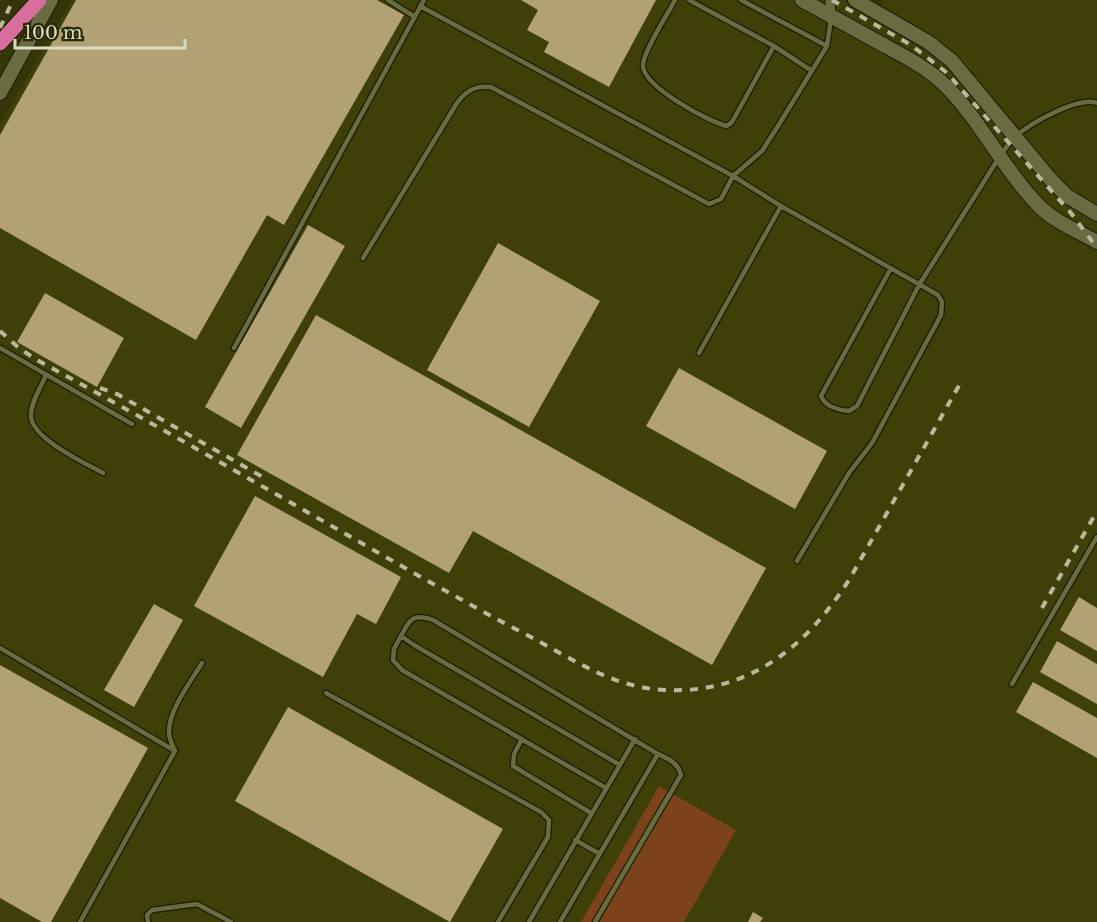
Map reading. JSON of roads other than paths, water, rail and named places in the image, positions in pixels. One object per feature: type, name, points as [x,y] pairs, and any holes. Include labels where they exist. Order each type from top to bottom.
[{"type":"highway","points":[[0,43],[39,0]]},
{"type":"main road","points":[[0,93],[51,0]]},
{"type":"main road","points":[[802,0],[915,62],[934,76],[947,87],[1015,179],[1040,207],[1056,220],[1097,242]]},
{"type":"main road","points":[[855,0],[928,42],[947,57],[966,76],[1051,180],[1067,196],[1097,214]]},
{"type":"street","points":[[830,0],[831,16]]},
{"type":"lane","points":[[388,0],[415,17]]},
{"type":"lane","points":[[234,348],[424,0]]},
{"type":"lane","points":[[675,0],[646,54],[643,66],[645,73],[649,81],[664,93],[723,125],[728,126],[732,122],[774,46]]},
{"type":"lane","points":[[690,0],[774,46],[812,71]]},
{"type":"lane","points":[[741,0],[826,46]]},
{"type":"lane","points":[[420,6],[733,176],[781,206],[938,295],[942,302],[941,315],[882,425],[849,473],[797,561]]},
{"type":"lane","points":[[363,258],[457,103],[465,92],[475,87],[491,87],[709,204],[721,199],[733,176],[762,151],[812,71],[826,46],[831,16]]},
{"type":"lane","points":[[891,268],[823,392],[822,399],[828,405],[849,411],[856,406],[919,285],[1000,156],[1016,136],[1063,107],[1092,101],[1097,103]]},
{"type":"lane","points":[[699,352],[781,206]]},
{"type":"lane","points":[[0,348],[132,424]]},
{"type":"lane","points":[[46,375],[33,404],[31,415],[33,424],[39,433],[51,442],[103,473]]},
{"type":"lane","points":[[1012,684],[1097,537]]},
{"type":"lane","points":[[595,922],[681,775],[679,768],[635,739],[433,620],[422,616],[413,618],[393,654],[393,660],[398,668],[606,788]]},
{"type":"lane","points":[[401,636],[620,765]]},
{"type":"lane","points":[[0,648],[175,752]]},
{"type":"lane","points":[[80,922],[175,752],[169,733],[171,720],[180,698],[202,663]]},
{"type":"lane","points":[[326,693],[541,812],[549,820],[548,837],[498,922]]},
{"type":"lane","points":[[522,739],[514,754],[513,766],[591,813]]},
{"type":"lane","points":[[529,922],[635,739]]},
{"type":"lane","points":[[560,922],[658,754]]},
{"type":"lane","points":[[575,840],[600,854]]},
{"type":"lane","points":[[148,922],[147,915],[152,910],[197,904],[231,922]]},
{"type":"railway","points":[[0,28],[13,0]]},
{"type":"railway","points":[[832,0],[911,45],[947,73],[1071,213],[1097,248]]},
{"type":"railway","points":[[0,331],[20,349],[39,361],[500,621],[610,678],[646,688],[665,690],[695,689],[723,684],[749,675],[772,662],[814,626],[849,580],[961,382]]},
{"type":"railway","points":[[100,388],[117,394],[268,480]]},
{"type":"railway","points":[[1042,608],[1097,511]]}]
